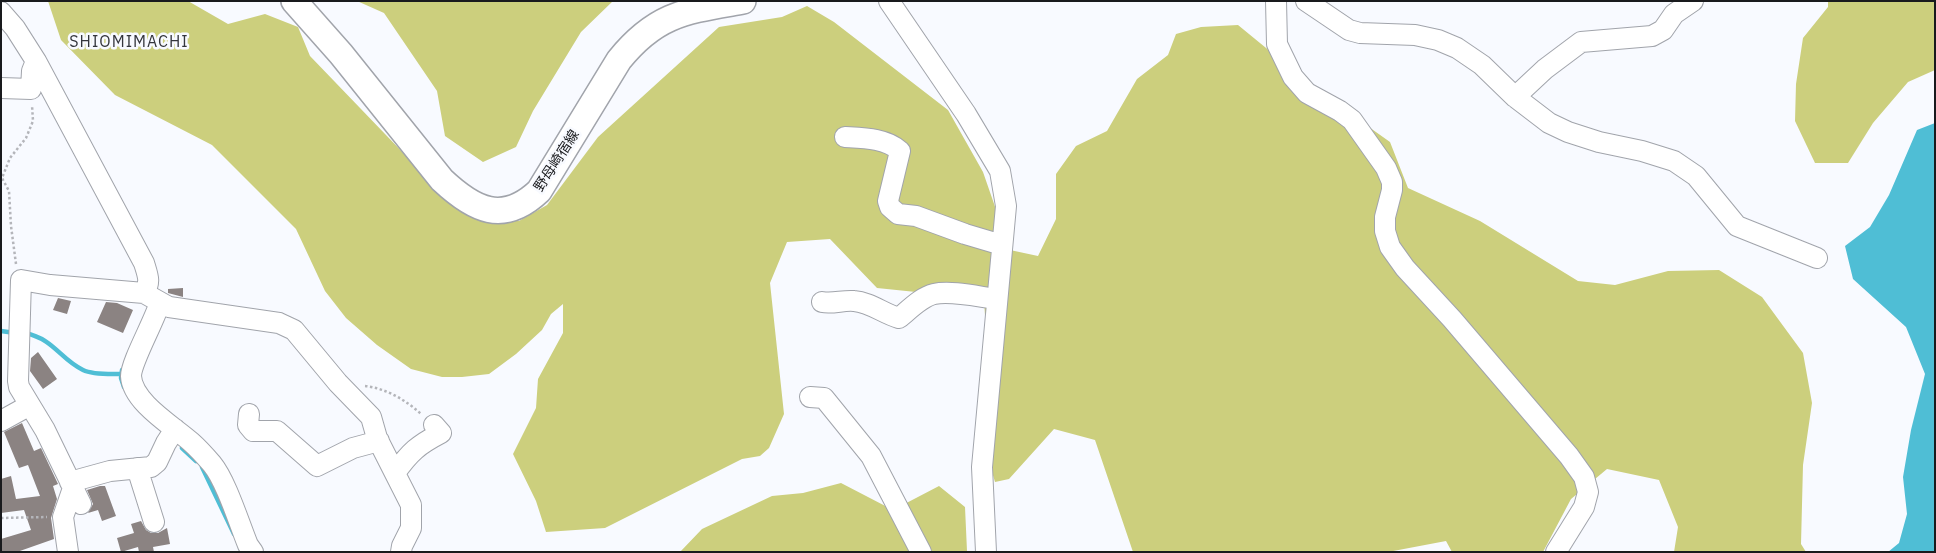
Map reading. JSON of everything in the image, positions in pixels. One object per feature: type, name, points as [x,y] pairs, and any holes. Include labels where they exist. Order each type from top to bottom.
[{"type":"main road","name":"野母崎宿線","points":[[294,1],[341,54],[442,180],[461,198],[484,209],[498,211],[528,202],[540,192],[619,60],[632,43],[648,30],[668,18],[690,10],[743,1]]},
{"type":"street","points":[[889,1],[966,114],[1000,171],[1006,206],[982,467],[986,552]]},
{"type":"street","points":[[1276,1],[1277,44],[1293,77],[1307,93],[1340,111],[1352,120],[1386,168],[1392,182],[1392,190],[1385,217],[1385,231],[1390,247],[1405,268],[1452,319],[1569,456],[1584,477],[1588,492],[1584,507],[1556,552]]},
{"type":"street","points":[[1306,1],[1354,32],[1414,35],[1438,40],[1457,48],[1482,65],[1515,97],[1549,123],[1568,132],[1599,142],[1642,151],[1674,161],[1696,176],[1737,226],[1817,258]]},
{"type":"street","points":[[1515,97],[1545,69],[1581,42],[1652,36],[1663,30],[1674,14],[1693,1]]},
{"type":"street","points":[[1,12],[15,28],[36,61],[144,264],[156,314],[132,367],[131,377],[136,392],[171,435],[192,443],[213,466],[252,552]]},
{"type":"street","points":[[1,88],[31,89],[32,71],[36,61]]},
{"type":"street","points":[[845,137],[882,142],[894,146],[900,151],[888,201],[890,207],[898,214],[916,216],[956,232],[1002,245]]},
{"type":"street","points":[[75,491],[18,381],[21,280],[152,297],[169,306],[279,323],[294,330],[338,383],[371,418],[379,441],[412,505],[411,528],[401,552]]},
{"type":"street","points":[[822,302],[854,301],[899,318],[914,305],[934,294],[997,300]]},
{"type":"street","points":[[810,397],[824,398],[870,456],[921,552]]},
{"type":"street","points":[[1,421],[30,405]]},
{"type":"street","points":[[249,414],[248,426],[253,431],[277,431],[318,466],[353,448],[379,441]]},
{"type":"street","points":[[395,473],[411,452],[440,433],[434,425]]},
{"type":"street","points":[[68,552],[64,517],[75,491],[110,471],[150,467],[158,462],[171,435]]},
{"type":"street","points":[[137,468],[154,522]]},
{"type":"path","points":[[21,280],[17,267],[11,226],[9,191],[2,178],[10,158],[26,138],[33,121],[31,89]]},
{"type":"path","points":[[338,383],[379,388],[414,407],[434,425]]},
{"type":"path","points":[[1,518],[64,517]]},
{"type":"green space","points":[[48,1],[188,1],[228,24],[265,14],[298,27],[310,56],[436,187],[483,219],[519,221],[547,205],[598,137],[719,27],[782,17],[807,6],[834,22],[948,110],[983,172],[1010,250],[1038,256],[1056,219],[1056,174],[1076,146],[1107,131],[1137,79],[1168,55],[1176,34],[1201,27],[1238,25],[1321,93],[1390,142],[1408,188],[1480,221],[1578,281],[1615,285],[1668,271],[1719,270],[1762,297],[1803,353],[1812,403],[1803,465],[1801,544],[1806,552],[1674,552],[1678,527],[1659,480],[1607,469],[1571,499],[1543,552],[1452,552],[1446,541],[1388,552],[1133,552],[1095,440],[1054,429],[1009,479],[995,482],[987,455],[991,417],[984,299],[877,288],[830,239],[787,242],[770,283],[784,414],[769,448],[760,456],[742,459],[605,528],[546,532],[536,501],[513,454],[536,408],[538,379],[563,333],[563,304],[551,314],[542,330],[516,354],[489,374],[442,377],[411,369],[377,345],[346,318],[325,291],[296,229],[212,145],[115,95],[61,40]]},
{"type":"green space","points":[[357,1],[613,1],[581,32],[533,111],[516,147],[483,162],[445,136],[437,91],[384,13]]},
{"type":"green space","points":[[1828,1],[1935,1],[1935,70],[1908,82],[1873,123],[1848,163],[1815,163],[1795,121],[1796,84],[1803,38],[1828,7]]},
{"type":"green space","points":[[841,483],[893,510],[939,486],[965,507],[967,551],[680,552],[702,529],[772,496],[803,493]]},
{"type":"water","points":[[1935,123],[1935,552],[1888,552],[1899,543],[1907,514],[1903,477],[1911,430],[1925,374],[1906,327],[1853,279],[1845,246],[1870,227],[1889,195],[1917,130]]},
{"type":"building","points":[[183,288],[183,297],[168,293],[168,289]]},
{"type":"building","points":[[58,298],[71,301],[67,314],[53,310]]},
{"type":"building","points":[[106,302],[117,303],[133,310],[123,333],[97,322]]},
{"type":"building","points":[[38,352],[57,379],[43,389],[30,371],[31,358]]},
{"type":"building","points":[[22,423],[34,451],[41,448],[58,484],[53,486],[57,499],[51,518],[54,539],[17,552],[1,552],[1,539],[31,530],[24,510],[1,513],[1,479],[11,476],[16,499],[40,496],[28,465],[19,468],[4,432]]},
{"type":"building","points":[[105,486],[116,516],[102,521],[98,510],[88,513],[93,504],[87,490]]},
{"type":"building","points":[[141,521],[146,530],[151,533],[158,533],[167,528],[170,544],[153,547],[154,552],[139,552],[138,547],[121,552],[117,538],[134,533],[131,524]]},
{"type":"waterway","points":[[1,331],[15,333]]},
{"type":"waterway","points":[[25,333],[50,344],[68,360],[87,372],[121,374]]},
{"type":"waterway","points":[[122,370],[121,378],[124,387]]},
{"type":"waterway","points":[[182,448],[196,461]]},
{"type":"waterway","points":[[202,467],[234,534]]},
{"type":"district","name":"SHIOMIMACHI","points":[[129,42]]}]
